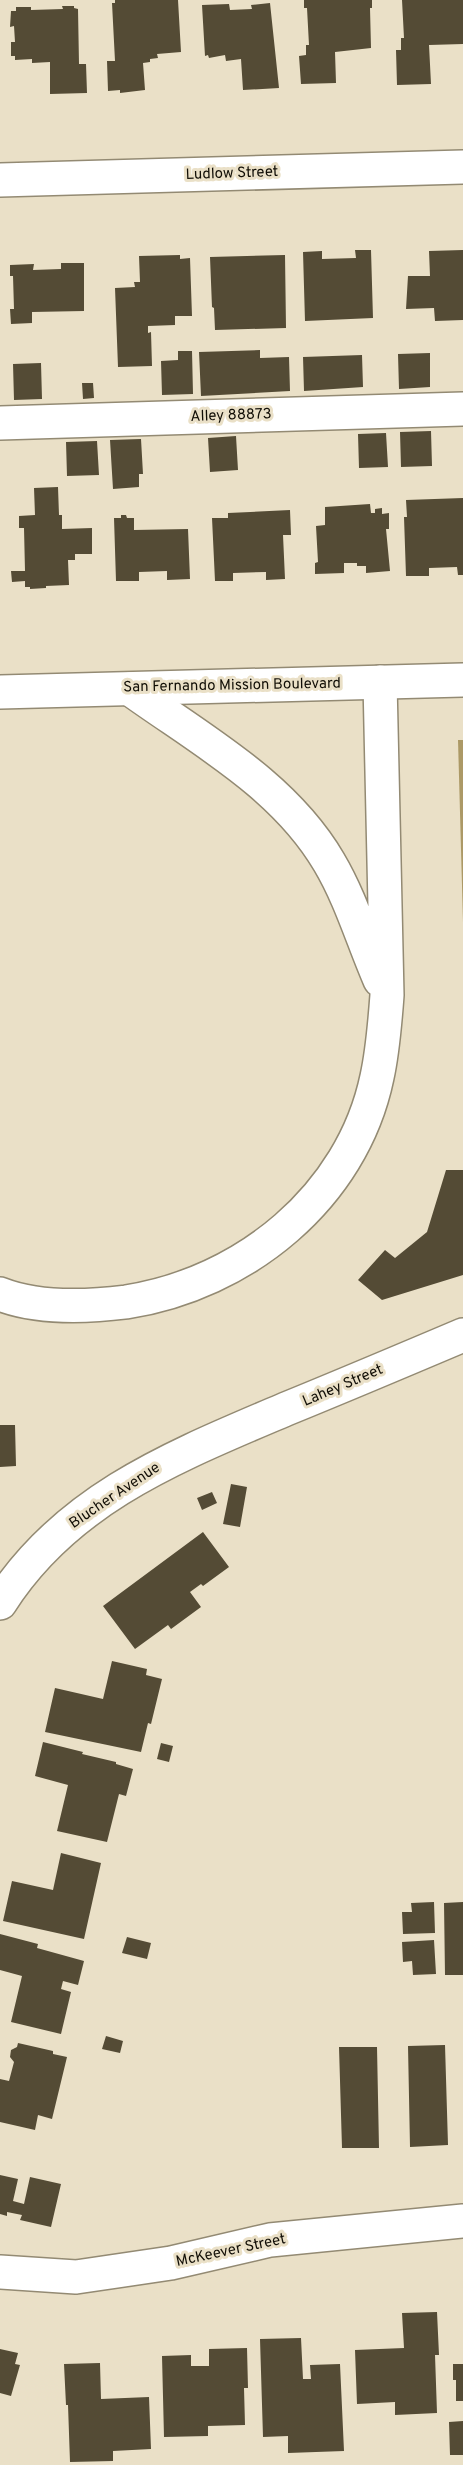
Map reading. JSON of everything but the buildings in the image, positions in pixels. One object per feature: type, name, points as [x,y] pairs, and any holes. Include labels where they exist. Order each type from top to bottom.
[{"type":"main road","name":"Ludlow Street","points":[[0,180],[463,167]]},
{"type":"main road","name":"Alley 88873","points":[[0,423],[463,409]]},
{"type":"main road","name":"San Fernando Mission Boulevard","points":[[0,692],[463,680]]},
{"type":"main road","points":[[0,1294],[42,1303],[78,1305],[153,1298],[196,1285],[230,1269],[274,1238],[318,1197],[355,1138],[377,1078],[387,995],[380,682]]},
{"type":"main road","points":[[130,689],[252,775],[292,812],[316,842],[343,888],[387,995]]},
{"type":"main road","name":"Lahey Street","points":[[222,1436],[463,1335]]},
{"type":"main road","name":"Blucher Avenue","points":[[0,1603],[17,1576],[52,1539],[86,1511],[148,1470],[222,1436]]},
{"type":"main road","name":"McKeever Street","points":[[0,2272],[76,2277],[171,2264],[270,2240],[463,2221]]},
{"type":"shaded area","points":[[458,740],[463,740],[463,922]]}]
